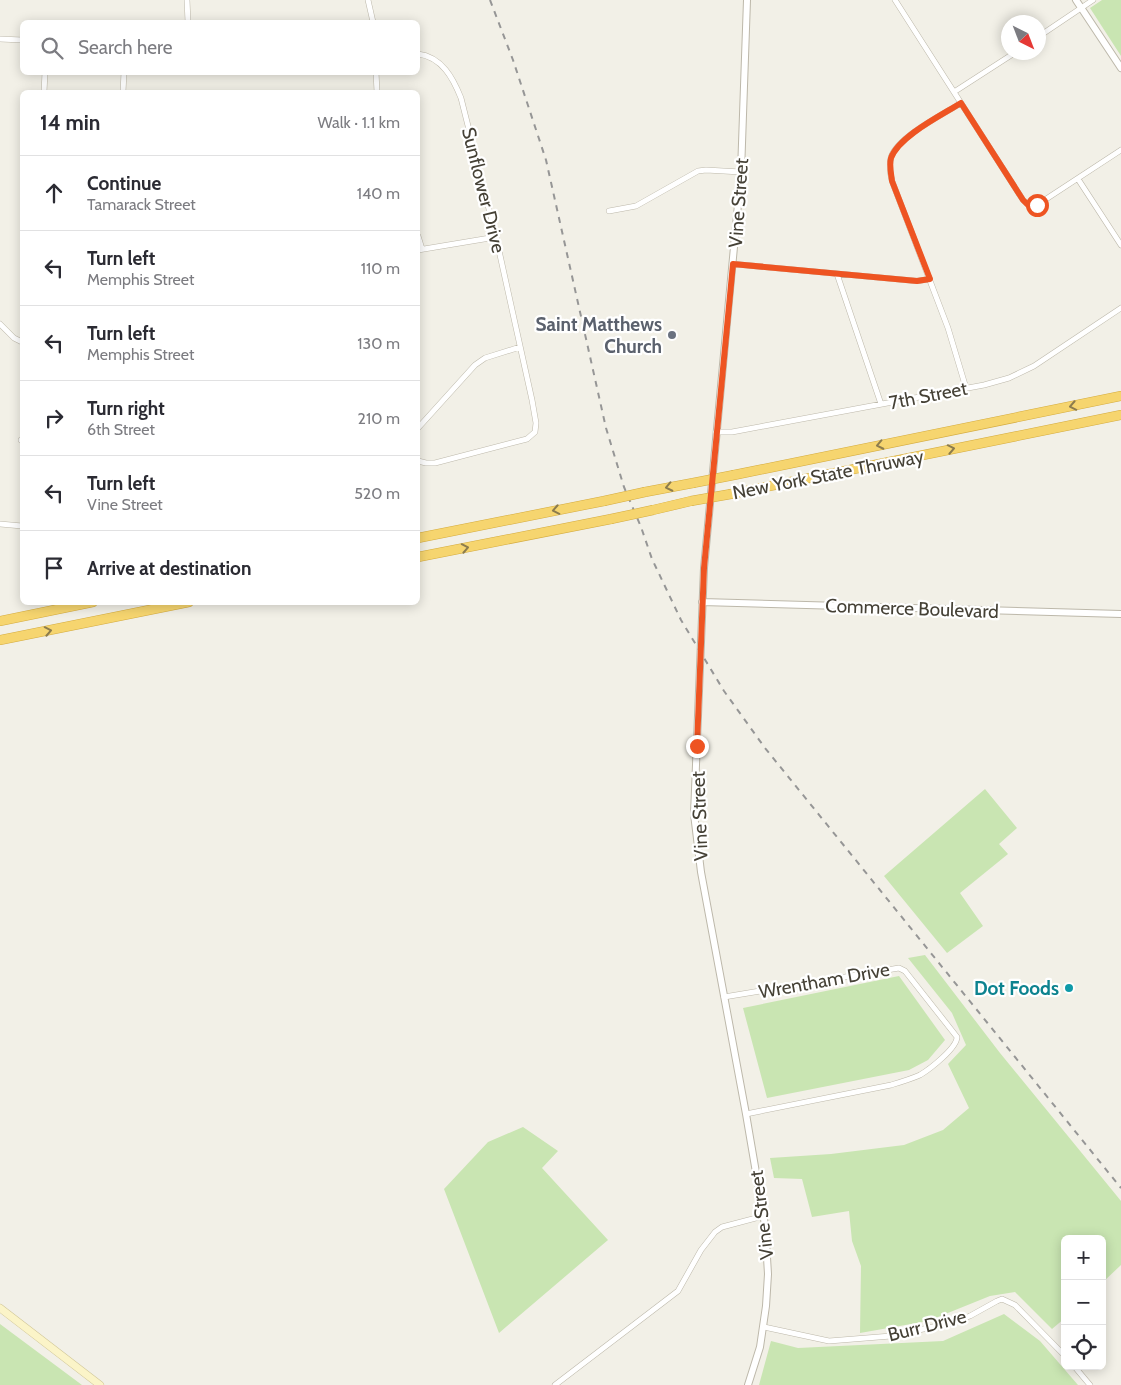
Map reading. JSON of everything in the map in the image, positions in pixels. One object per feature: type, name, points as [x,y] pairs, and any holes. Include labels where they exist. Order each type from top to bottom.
[{"type":"highway","name":"New York State Thruway","points":[[420,538],[1121,396]]},
{"type":"highway","name":"New York State Thruway","points":[[420,557],[1121,415]]},
{"type":"highway","points":[[0,621],[78,605]]},
{"type":"highway","points":[[0,640],[174,605]]},
{"type":"main road","points":[[0,1308],[100,1385]]},
{"type":"street","points":[[187,0],[188,20]]},
{"type":"street","points":[[368,0],[372,20]]},
{"type":"street","name":"Vine Street","points":[[747,0],[741,172],[702,602],[694,814],[701,872],[764,1216],[768,1296],[764,1327],[748,1385]]},
{"type":"street","points":[[895,0],[1028,205],[1037,205],[1121,150]]},
{"type":"street","points":[[1076,0],[1121,68]]},
{"type":"street","points":[[1046,32],[1093,0]]},
{"type":"street","points":[[0,39],[20,40]]},
{"type":"street","name":"Sunflower Drive","points":[[420,55],[433,59],[440,64],[455,83],[470,129],[496,237],[536,423],[535,432],[531,437],[510,444],[435,463],[420,462]]},
{"type":"street","points":[[954,92],[1004,60]]},
{"type":"street","points":[[44,90],[45,75]]},
{"type":"street","points":[[123,90],[124,75]]},
{"type":"street","points":[[376,75],[377,90]]},
{"type":"street","points":[[961,103],[901,143],[892,156],[890,166],[892,181],[948,328],[966,388]]},
{"type":"street","points":[[609,211],[636,206],[698,171],[741,172]]},
{"type":"street","points":[[1078,179],[1121,245]]},
{"type":"street","points":[[420,250],[496,237]]},
{"type":"street","points":[[733,264],[917,281],[930,279]]},
{"type":"street","points":[[837,274],[881,404]]},
{"type":"street","name":"7th Street","points":[[716,432],[732,432],[966,388],[1009,378],[1034,366],[1121,308]]},
{"type":"street","points":[[0,324],[14,338],[20,341]]},
{"type":"street","points":[[420,426],[475,365],[485,358],[520,347]]},
{"type":"street","points":[[0,524],[20,526]]},
{"type":"street","name":"Commerce Boulevard","points":[[702,602],[1121,614]]},
{"type":"street","name":"Wrentham Drive","points":[[724,997],[899,968],[905,971],[957,1036],[954,1047],[927,1071],[909,1080],[746,1114]]},
{"type":"street","points":[[555,1385],[678,1291],[701,1250],[715,1232],[722,1227],[764,1216]]},
{"type":"street","name":"Burr Drive","points":[[764,1327],[829,1341],[891,1336],[951,1323],[970,1316],[1002,1299],[1015,1305],[1061,1352]]},
{"type":"street","points":[[1077,1370],[1090,1385]]},
{"type":"green space","points":[[1102,0],[1121,0],[1121,56],[1090,8]]},
{"type":"green space","points":[[985,789],[1017,828],[999,844],[1008,854],[960,893],[983,926],[947,953],[884,876]]},
{"type":"green space","points":[[925,955],[1000,1053],[1121,1201],[1121,1265],[1106,1279],[1106,1235],[1061,1235],[1061,1321],[1052,1329],[1015,1292],[990,1296],[928,1321],[860,1333],[861,1266],[852,1241],[849,1211],[812,1217],[802,1179],[774,1178],[770,1158],[831,1154],[904,1145],[943,1130],[969,1108],[948,1064],[966,1045],[952,1013],[908,958]]},
{"type":"green space","points":[[899,976],[945,1040],[928,1060],[909,1070],[767,1098],[743,1008]]},
{"type":"green space","points":[[523,1127],[558,1151],[542,1168],[608,1240],[499,1333],[444,1189],[488,1142]]},
{"type":"green space","points":[[1004,1314],[1040,1341],[1061,1365],[1061,1370],[1065,1370],[1078,1385],[759,1385],[771,1341],[798,1348],[943,1341]]},
{"type":"green space","points":[[0,1324],[82,1385],[0,1385]]},
{"type":"railway","points":[[490,0],[513,60],[546,160],[606,428],[624,487],[652,559],[681,620],[724,691],[765,748],[1121,1188]]},
{"type":"place","name":"Saint Matthews Church","points":[[672,335]]},
{"type":"place","name":"Dot Foods","points":[[1069,988]]},
{"type":"route","points":[[697,746],[704,568],[733,264],[917,281],[930,279],[892,181],[890,166],[895,151],[910,135],[961,103],[1023,200],[1028,205],[1037,205]]}]
